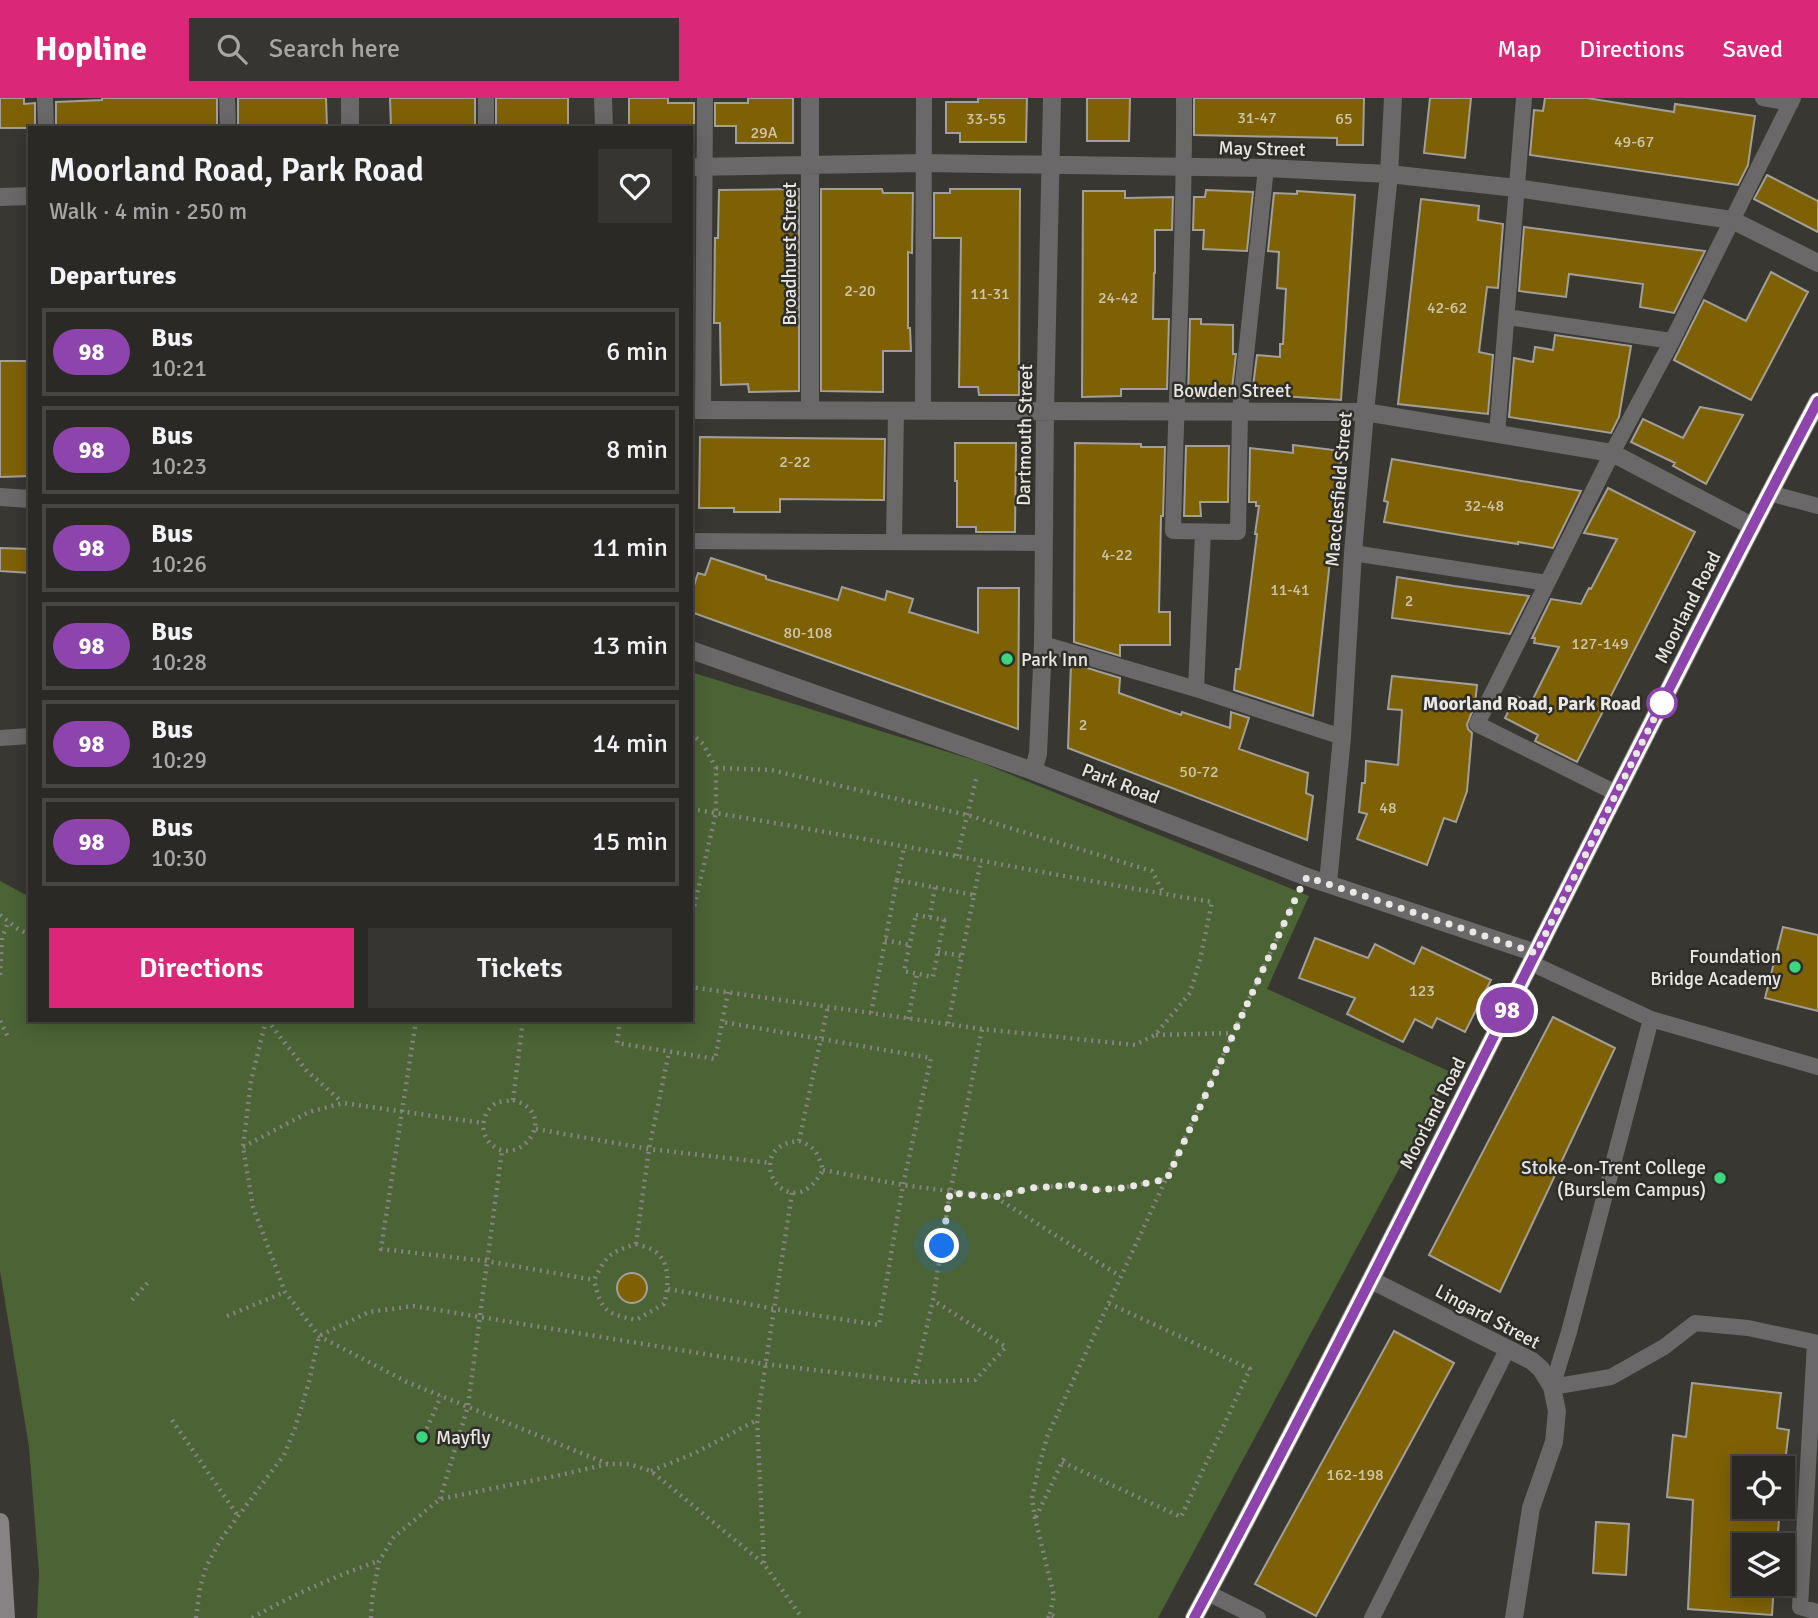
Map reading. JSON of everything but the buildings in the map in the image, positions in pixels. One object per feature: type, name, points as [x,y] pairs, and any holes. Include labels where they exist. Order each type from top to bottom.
[{"type":"main road","name":"Moorland Road","points":[[1194,1618],[1371,1280],[1616,793],[1818,401]]},
{"type":"main road","points":[[0,1522],[6,1618]]},
{"type":"street","points":[[350,98],[350,126]]},
{"type":"street","points":[[603,98],[604,126]]},
{"type":"street","name":"Broadhurst Street","points":[[810,98],[810,409]]},
{"type":"street","name":"Dartmouth Street","points":[[1033,771],[1038,754],[1043,644],[1052,98]]},
{"type":"street","name":"Macclesfield Street","points":[[1328,883],[1342,737],[1353,553],[1389,174],[1393,98]]},
{"type":"street","name":"May Street","points":[[698,166],[923,163],[1266,168],[1389,174],[1516,188],[1732,220],[1818,263]]},
{"type":"street","points":[[0,197],[28,195]]},
{"type":"street","name":"Bowden Street","points":[[695,411],[810,409],[1365,412],[1612,453],[1752,526]]},
{"type":"street","points":[[0,496],[28,499]]},
{"type":"street","name":"Park Road","points":[[693,651],[1033,771],[1307,877],[1533,958]]},
{"type":"street","name":"Lingard Street","points":[[1371,1280],[1532,1361],[1541,1369],[1552,1387]]},
{"type":"street","points":[[1514,1618],[1531,1508],[1554,1442],[1557,1411],[1552,1387]]},
{"type":"lane","points":[[45,98],[46,126]]},
{"type":"lane","points":[[227,98],[228,126]]},
{"type":"lane","points":[[486,98],[486,126]]},
{"type":"lane","points":[[695,411],[698,166],[705,98]]},
{"type":"lane","points":[[923,410],[925,98]]},
{"type":"lane","points":[[1184,98],[1173,531],[1238,533],[1240,411],[1266,168]]},
{"type":"lane","points":[[1497,434],[1524,98]]},
{"type":"lane","points":[[1616,793],[1477,724],[1792,100],[1763,98]]},
{"type":"lane","points":[[1507,317],[1672,341]]},
{"type":"lane","points":[[894,542],[896,410]]},
{"type":"lane","points":[[1769,493],[1818,506]]},
{"type":"lane","points":[[1196,689],[1203,532]]},
{"type":"lane","points":[[693,541],[1043,543]]},
{"type":"lane","points":[[1353,553],[1547,583]]},
{"type":"lane","points":[[1043,644],[1196,689],[1342,737]]},
{"type":"lane","points":[[0,737],[28,736]]},
{"type":"lane","points":[[1533,958],[1651,1019],[1818,1067]]},
{"type":"lane","points":[[1651,1019],[1569,1332],[1552,1387],[1611,1377],[1664,1347],[1695,1322],[1748,1328],[1816,1343],[1800,1607],[1818,1612]]},
{"type":"lane","points":[[1372,1618],[1508,1349]]},
{"type":"lane","points":[[1208,1592],[1258,1618]]},
{"type":"path","points":[[693,735],[703,744],[716,768],[716,813],[693,911]]},
{"type":"path","points":[[716,768],[771,770],[967,815],[1153,871],[1164,894]]},
{"type":"path","points":[[957,856],[977,776]]},
{"type":"path","points":[[693,808],[1212,902],[1190,993],[1155,1035],[1135,1045],[982,1029],[693,987]]},
{"type":"path","points":[[871,1013],[904,846]]},
{"type":"path","points":[[948,1024],[981,861]]},
{"type":"path","points":[[1056,1618],[1049,1616],[1054,1596],[1032,1497],[1047,1437],[1307,877]]},
{"type":"path","points":[[898,880],[974,895]]},
{"type":"path","points":[[930,917],[935,887]]},
{"type":"path","points":[[0,915],[28,933]]},
{"type":"path","points":[[915,915],[944,920],[933,977],[904,971],[910,945],[915,915]]},
{"type":"path","points":[[0,975],[2,938],[8,922]]},
{"type":"path","points":[[885,940],[910,945]]},
{"type":"path","points":[[938,952],[962,957]]},
{"type":"path","points":[[908,1019],[917,974]]},
{"type":"path","points":[[620,1022],[617,1043],[715,1059],[728,992]]},
{"type":"path","points":[[799,1141],[828,1006]]},
{"type":"path","points":[[0,1021],[8,1037]]},
{"type":"path","points":[[266,1022],[251,1081],[243,1147],[253,1207],[285,1292],[319,1336],[407,1382],[608,1464]]},
{"type":"path","points":[[268,1022],[306,1070],[343,1103]]},
{"type":"path","points":[[416,1022],[381,1249],[486,1261],[594,1280]]},
{"type":"path","points":[[513,1100],[523,1022]]},
{"type":"path","points":[[668,1289],[879,1325],[903,1185],[931,1058],[723,1022]]},
{"type":"path","points":[[914,1382],[933,1300],[950,1193],[982,1029]]},
{"type":"path","points":[[1155,1035],[1233,1033]]},
{"type":"path","points":[[636,1244],[649,1149],[669,1052]]},
{"type":"path","points":[[513,1100],[525,1104],[534,1116],[536,1129],[528,1142],[519,1149],[502,1150],[491,1144],[485,1136],[483,1123],[488,1110],[498,1102],[513,1100]]},
{"type":"path","points":[[243,1147],[309,1112],[343,1103],[483,1123]]},
{"type":"path","points":[[536,1129],[649,1149],[770,1163]]},
{"type":"path","points":[[799,1141],[809,1145],[817,1153],[823,1170],[809,1189],[792,1193],[776,1186],[770,1173],[770,1163],[778,1148],[788,1142],[799,1141]]},
{"type":"path","points":[[440,1499],[468,1406],[502,1150]]},
{"type":"path","points":[[823,1170],[950,1193],[995,1197],[1031,1188],[1073,1185],[1098,1190],[1167,1179]]},
{"type":"path","points":[[764,1564],[757,1420],[792,1193]]},
{"type":"path","points":[[995,1197],[1120,1276]]},
{"type":"path","points":[[636,1244],[654,1251],[666,1266],[668,1289],[664,1304],[636,1320],[611,1314],[599,1300],[594,1280],[605,1259],[618,1250],[636,1244]]},
{"type":"path","points":[[132,1300],[150,1280]]},
{"type":"path","points":[[227,1315],[285,1292]]},
{"type":"path","points":[[319,1336],[369,1312],[414,1306],[765,1364],[914,1382],[975,1380],[1006,1347],[933,1300]]},
{"type":"path","points":[[1062,1462],[1181,1517],[1250,1369],[1108,1303]]},
{"type":"path","points":[[196,1618],[206,1567],[220,1539],[284,1455],[309,1382],[319,1336]]},
{"type":"path","points":[[424,1435],[440,1396]]},
{"type":"path","points":[[172,1420],[237,1516]]},
{"type":"path","points":[[651,1471],[695,1453],[757,1420]]},
{"type":"path","points":[[1035,1518],[1066,1454]]},
{"type":"path","points":[[371,1618],[379,1561],[394,1537],[440,1499],[608,1464],[629,1464],[651,1471],[764,1564],[802,1618]]},
{"type":"path","points":[[251,1618],[280,1602],[379,1561]]},
{"type":"green space","points":[[693,673],[980,762],[1309,896],[1267,989],[1451,1072],[1158,1618],[37,1618],[39,1573],[29,1447],[0,1271],[0,881],[28,896],[28,1022],[693,1022]]},
{"type":"bus line","name":"98","points":[[1194,1618],[1371,1280],[1742,545],[1818,401]]},
{"type":"place","name":"Park Inn","points":[[1007,659]]},
{"type":"place","name":"Moorland Road, Park Road","points":[[1662,703]]},
{"type":"place","name":"Foundation Bridge Academy","points":[[1795,967]]},
{"type":"place","name":"Stoke-on-Trent College (Burslem Campus)","points":[[1720,1178]]},
{"type":"place","name":"Mayfly","points":[[422,1437]]},
{"type":"route","points":[[942,1246],[950,1193],[995,1197],[1031,1188],[1073,1185],[1098,1190],[1167,1179],[1307,877],[1536,953],[1662,703]]}]
